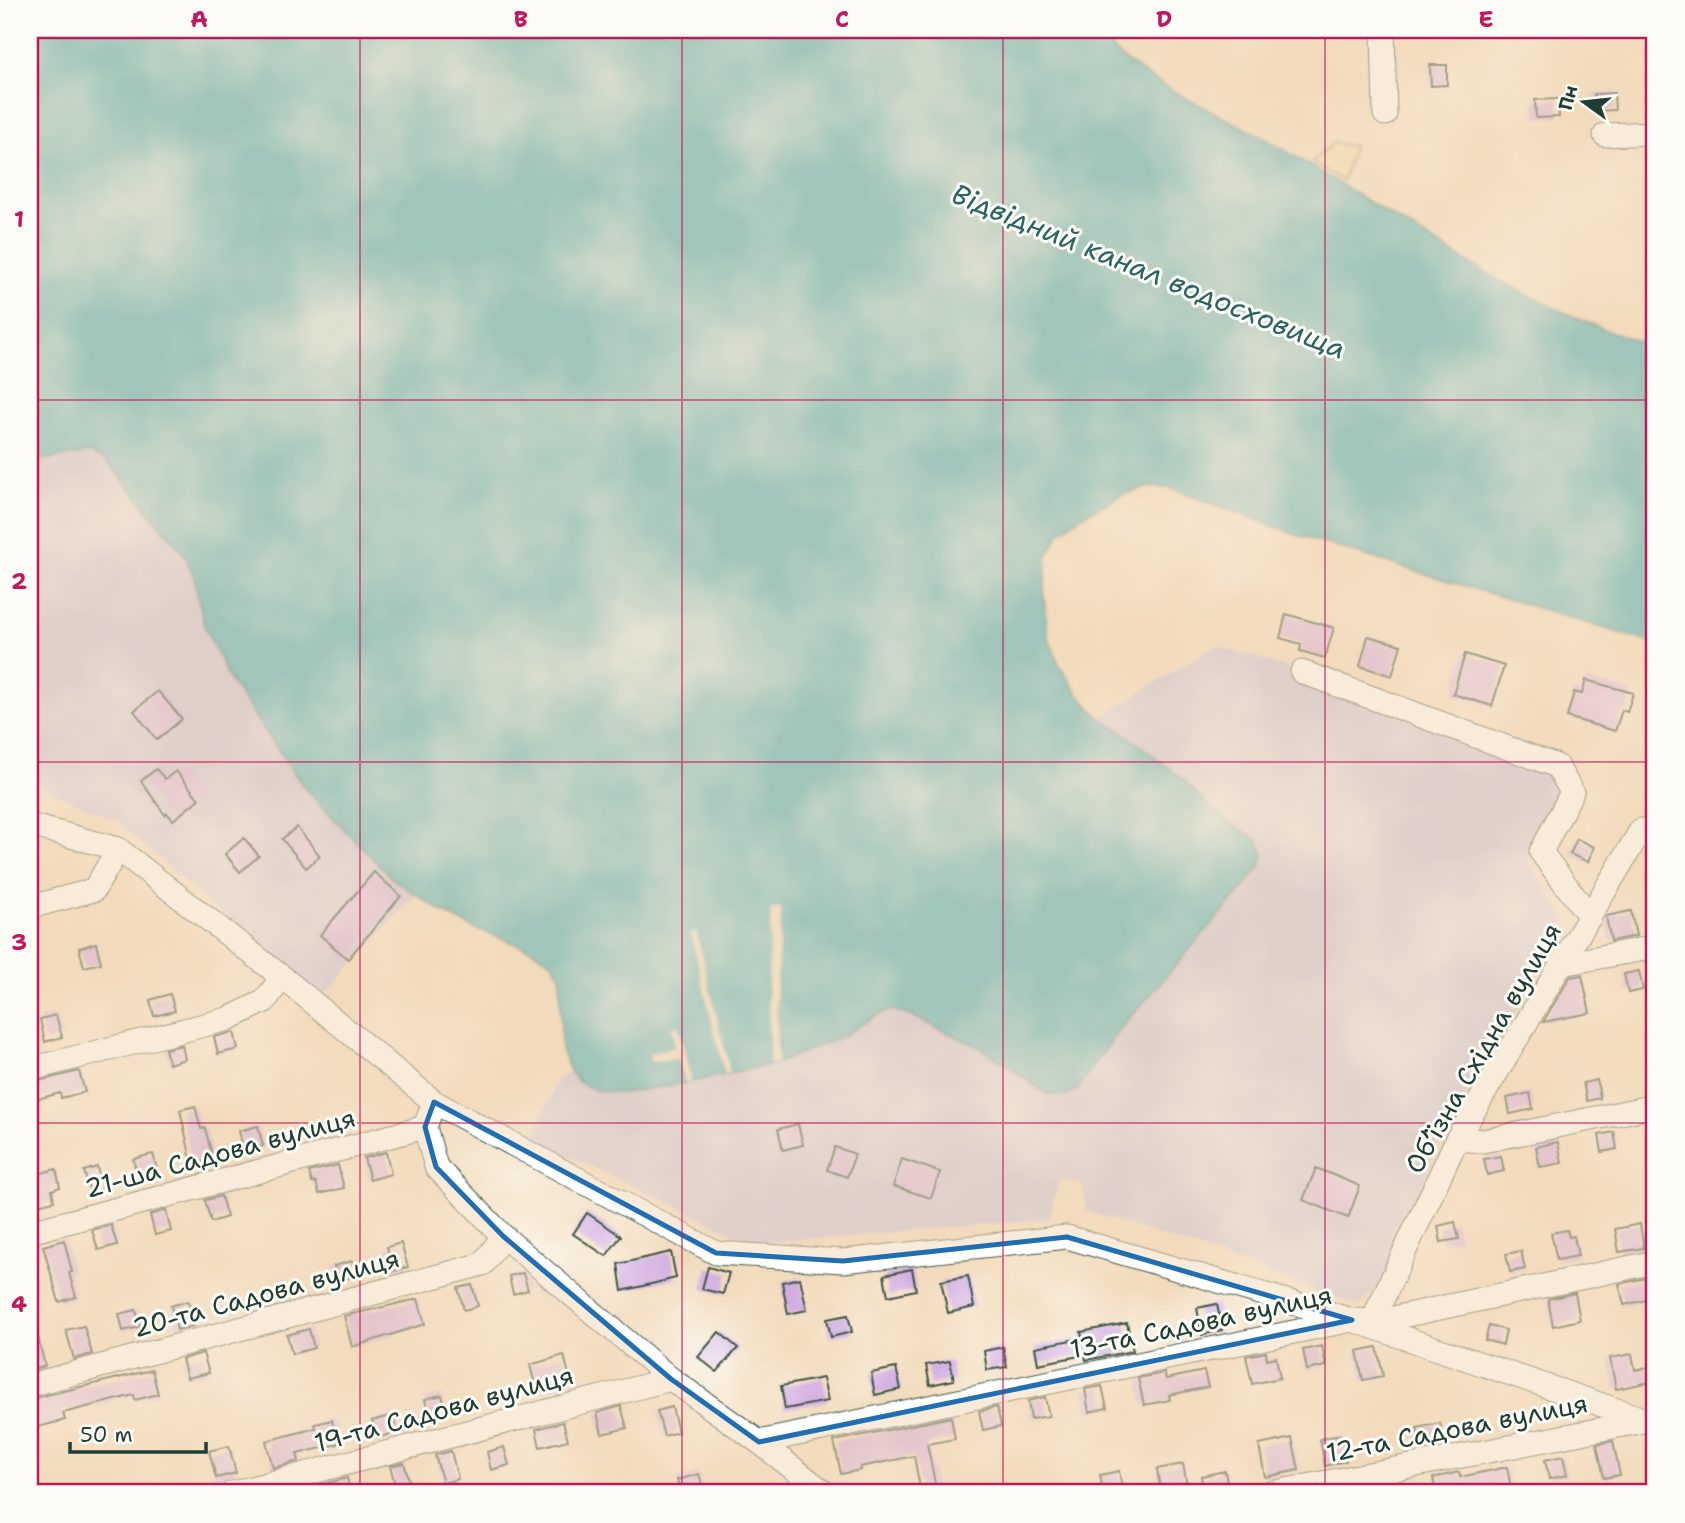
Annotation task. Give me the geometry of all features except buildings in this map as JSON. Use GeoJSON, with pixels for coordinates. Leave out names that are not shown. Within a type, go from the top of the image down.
{"type":"FeatureCollection","features":[{"type":"Feature","properties":{"kind":"street"},"geometry":{"type":"LineString","coordinates":[[1383,30],[1385,114]]}},
{"type":"Feature","properties":{"kind":"street"},"geometry":{"type":"LineString","coordinates":[[1605,135],[1655,133]]}},
{"type":"Feature","properties":{"kind":"street","name":"Обʼїзна Східна вулиця"},"geometry":{"type":"LineString","coordinates":[[1302,672],[1557,766],[1572,792],[1541,852],[1590,917]]}},
{"type":"Feature","properties":{"kind":"street"},"geometry":{"type":"LineString","coordinates":[[30,825],[118,849],[282,977],[434,1102],[716,1253],[843,1261],[1067,1237],[1352,1320],[1653,1421]]}},
{"type":"Feature","properties":{"kind":"street","name":"Обʼїзна Східна вулиця"},"geometry":{"type":"LineString","coordinates":[[1379,1321],[1377,1311],[1458,1139],[1642,830]]}},
{"type":"Feature","properties":{"kind":"street"},"geometry":{"type":"LineString","coordinates":[[30,907],[94,890],[118,849]]}},
{"type":"Feature","properties":{"kind":"street"},"geometry":{"type":"LineString","coordinates":[[1562,964],[1655,947]]}},
{"type":"Feature","properties":{"kind":"street"},"geometry":{"type":"LineString","coordinates":[[30,1069],[228,1019],[265,1001],[282,977]]}},
{"type":"Feature","properties":{"kind":"street"},"geometry":{"type":"LineString","coordinates":[[434,1102],[425,1127],[436,1167],[503,1236],[671,1380],[825,1493]]}},
{"type":"Feature","properties":{"kind":"street"},"geometry":{"type":"LineString","coordinates":[[1458,1139],[1483,1141],[1655,1106]]}},
{"type":"Feature","properties":{"kind":"street","name":"21-ша Садова вулиця"},"geometry":{"type":"LineString","coordinates":[[30,1232],[425,1127]]}},
{"type":"Feature","properties":{"kind":"street","name":"20-та Садова вулиця"},"geometry":{"type":"LineString","coordinates":[[30,1385],[483,1264],[503,1236]]}},
{"type":"Feature","properties":{"kind":"street","name":"13-та Садова вулиця"},"geometry":{"type":"LineString","coordinates":[[759,1442],[1352,1320],[1379,1321],[1655,1262]]}},
{"type":"Feature","properties":{"kind":"street","name":"19-та Садова вулиця"},"geometry":{"type":"LineString","coordinates":[[232,1493],[671,1380]]}},
{"type":"Feature","properties":{"kind":"street","name":"12-та Садова вулиця"},"geometry":{"type":"LineString","coordinates":[[1270,1493],[1653,1421]]}},
{"type":"Feature","properties":{"kind":"highlighted area"},"geometry":{"type":"Polygon","coordinates":[[[434,1102],[716,1253],[843,1261],[1067,1237],[1352,1320],[759,1442],[671,1379],[503,1236],[436,1167],[425,1127],[434,1102]]]}},
{"type":"Feature","properties":{"kind":"shaded area"},"geometry":{"type":"Polygon","coordinates":[[[90,453],[105,460],[116,471],[185,555],[230,681],[307,791],[393,879],[417,894],[322,998],[255,945],[116,820],[30,782],[30,461],[90,453]]]}},
{"type":"Feature","properties":{"kind":"shaded area"},"geometry":{"type":"Polygon","coordinates":[[[1215,645],[1571,758],[1528,862],[1568,921],[1435,1151],[1390,1274],[1360,1306],[1087,1211],[1082,1185],[1059,1179],[1049,1219],[755,1243],[533,1139],[557,1079],[570,1071],[579,1082],[598,1091],[622,1093],[686,1083],[777,1063],[841,1037],[879,1014],[892,1010],[912,1016],[987,1051],[1047,1094],[1119,1030],[1260,867],[1264,856],[1258,841],[1206,804],[1180,777],[1127,735],[1100,718],[1215,645]]]}},
{"type":"Feature","properties":{"kind":"sand"},"geometry":{"type":"Polygon","coordinates":[[[1333,143],[1353,146],[1343,181],[1312,162],[1333,143]]]}},
{"type":"Feature","properties":{"kind":"water","name":"Відвідний канал водосховища"},"geometry":{"type":"Polygon","coordinates":[[[30,30],[1094,30],[1120,56],[1157,82],[1281,148],[1508,285],[1604,329],[1655,346],[1655,644],[1297,535],[1170,488],[1148,487],[1121,495],[1078,518],[1059,534],[1047,557],[1044,595],[1048,636],[1060,666],[1078,694],[1100,718],[1127,735],[1180,777],[1206,804],[1258,841],[1264,855],[1260,867],[1241,891],[1119,1030],[1077,1089],[1067,1096],[1047,1094],[987,1051],[912,1016],[892,1010],[879,1014],[841,1037],[777,1063],[686,1083],[622,1093],[598,1091],[579,1082],[570,1071],[561,1049],[560,975],[552,962],[532,950],[471,927],[439,910],[393,879],[307,791],[230,681],[204,625],[194,577],[185,555],[116,471],[105,460],[90,453],[30,461],[30,30]]]}},
{"type":"Feature","properties":{"kind":"pier"},"geometry":{"type":"Polygon","coordinates":[[[771,909],[781,909],[776,986],[777,1063],[770,1064],[768,991],[771,909]]]}},
{"type":"Feature","properties":{"kind":"pier"},"geometry":{"type":"Polygon","coordinates":[[[696,932],[730,1073],[725,1074],[691,934],[696,932]]]}},
{"type":"Feature","properties":{"kind":"pier"},"geometry":{"type":"Polygon","coordinates":[[[678,1025],[691,1081],[686,1083],[678,1057],[651,1062],[650,1054],[675,1047],[672,1027],[678,1025]]]}}]}
